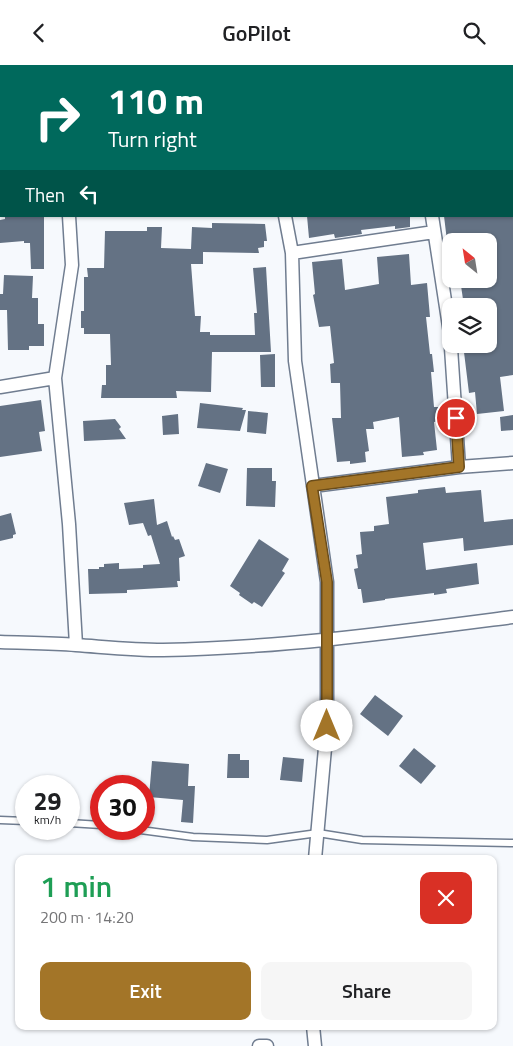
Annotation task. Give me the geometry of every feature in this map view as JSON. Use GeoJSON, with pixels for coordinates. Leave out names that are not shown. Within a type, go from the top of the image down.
{"type":"FeatureCollection","features":[{"type":"Feature","properties":{"kind":"street"},"geometry":{"type":"LineString","coordinates":[[69,217],[72,265],[55,378],[70,524],[76,645]]}},
{"type":"Feature","properties":{"kind":"street"},"geometry":{"type":"LineString","coordinates":[[285,217],[292,253],[295,361],[327,582],[327,726],[315,855]]}},
{"type":"Feature","properties":{"kind":"street"},"geometry":{"type":"LineString","coordinates":[[432,217],[450,333],[459,467]]}},
{"type":"Feature","properties":{"kind":"street"},"geometry":{"type":"LineString","coordinates":[[292,253],[434,232]]}},
{"type":"Feature","properties":{"kind":"street"},"geometry":{"type":"LineString","coordinates":[[0,387],[55,378]]}},
{"type":"Feature","properties":{"kind":"street"},"geometry":{"type":"LineString","coordinates":[[312,486],[459,467],[513,463]]}},
{"type":"Feature","properties":{"kind":"street"},"geometry":{"type":"LineString","coordinates":[[0,642],[163,650],[326,641],[513,617]]}},
{"type":"Feature","properties":{"kind":"street"},"geometry":{"type":"LineString","coordinates":[[313,1030],[315,1046]]}},
{"type":"Feature","properties":{"kind":"street"},"geometry":{"type":"LineString","coordinates":[[259,1046],[267,1046]]}},
{"type":"Feature","properties":{"kind":"lane"},"geometry":{"type":"LineString","coordinates":[[0,820],[15,821]]}},
{"type":"Feature","properties":{"kind":"lane"},"geometry":{"type":"LineString","coordinates":[[155,832],[193,837],[267,840],[318,833],[362,840],[513,843]]}},
{"type":"Feature","properties":{"kind":"building"},"geometry":{"type":"Polygon","coordinates":[[[5,217],[44,217],[44,269],[31,269],[30,243],[24,243],[24,241],[0,243],[0,220],[5,219],[5,217]]]}},
{"type":"Feature","properties":{"kind":"building"},"geometry":{"type":"Polygon","coordinates":[[[307,217],[410,217],[410,227],[395,229],[395,226],[361,230],[362,234],[335,238],[334,234],[309,238],[307,217]]]}},
{"type":"Feature","properties":{"kind":"building"},"geometry":{"type":"Polygon","coordinates":[[[444,217],[513,217],[513,375],[500,377],[504,411],[477,414],[475,392],[469,393],[464,353],[497,353],[497,298],[463,298],[461,288],[498,287],[498,233],[446,233],[444,217]]]}},
{"type":"Feature","properties":{"kind":"building"},"geometry":{"type":"Polygon","coordinates":[[[212,223],[265,224],[267,241],[264,241],[264,247],[258,248],[259,253],[203,252],[203,264],[191,264],[195,316],[201,316],[200,332],[210,332],[210,335],[255,335],[254,313],[257,313],[253,268],[266,267],[271,352],[212,352],[211,392],[176,391],[177,398],[101,398],[102,385],[106,385],[106,365],[111,365],[110,334],[84,334],[84,328],[81,328],[81,311],[84,311],[84,277],[88,277],[87,268],[104,268],[105,231],[147,231],[147,227],[162,227],[161,248],[191,249],[192,227],[212,228],[212,223]]]}},
{"type":"Feature","properties":{"kind":"building"},"geometry":{"type":"Polygon","coordinates":[[[409,254],[411,285],[427,283],[430,317],[426,317],[434,372],[431,372],[434,407],[439,407],[440,421],[434,422],[437,450],[423,452],[424,455],[402,457],[399,417],[373,422],[374,429],[366,429],[369,451],[365,452],[366,462],[350,464],[350,461],[337,462],[332,418],[341,418],[340,383],[331,383],[330,364],[334,363],[330,326],[319,327],[313,295],[315,294],[312,262],[342,259],[345,290],[379,284],[377,257],[409,254]]]}},
{"type":"Feature","properties":{"kind":"building"},"geometry":{"type":"Polygon","coordinates":[[[4,275],[33,276],[32,298],[38,298],[38,324],[44,324],[44,346],[29,346],[29,350],[8,350],[7,310],[0,310],[0,294],[3,294],[4,275]]]}},
{"type":"Feature","properties":{"kind":"building"},"geometry":{"type":"Polygon","coordinates":[[[275,354],[275,387],[261,387],[260,355],[275,354]]]}},
{"type":"Feature","properties":{"kind":"building"},"geometry":{"type":"Polygon","coordinates":[[[41,400],[45,431],[39,432],[42,451],[0,457],[0,406],[41,400]]]}},
{"type":"Feature","properties":{"kind":"building"},"geometry":{"type":"Polygon","coordinates":[[[200,403],[243,408],[242,410],[246,410],[240,431],[197,428],[200,403]]]}},
{"type":"Feature","properties":{"kind":"building"},"geometry":{"type":"Polygon","coordinates":[[[248,411],[268,413],[266,434],[247,432],[248,411]]]}},
{"type":"Feature","properties":{"kind":"building"},"geometry":{"type":"Polygon","coordinates":[[[178,414],[179,434],[163,435],[162,416],[178,414]]]}},
{"type":"Feature","properties":{"kind":"building"},"geometry":{"type":"Polygon","coordinates":[[[513,415],[513,430],[501,431],[500,417],[513,415]]]}},
{"type":"Feature","properties":{"kind":"building"},"geometry":{"type":"Polygon","coordinates":[[[115,419],[126,439],[84,441],[83,421],[115,419]]]}},
{"type":"Feature","properties":{"kind":"building"},"geometry":{"type":"Polygon","coordinates":[[[206,463],[228,469],[220,493],[198,486],[206,463]]]}},
{"type":"Feature","properties":{"kind":"building"},"geometry":{"type":"Polygon","coordinates":[[[247,468],[272,468],[272,481],[276,481],[275,507],[246,506],[247,468]]]}},
{"type":"Feature","properties":{"kind":"building"},"geometry":{"type":"Polygon","coordinates":[[[445,487],[446,493],[481,490],[484,522],[513,519],[513,545],[464,551],[463,538],[423,543],[426,570],[477,563],[479,584],[446,589],[447,593],[434,595],[434,593],[363,603],[361,589],[358,589],[354,569],[358,568],[356,555],[362,554],[360,532],[374,531],[374,526],[389,524],[386,497],[418,493],[418,490],[445,487]]]}},
{"type":"Feature","properties":{"kind":"building"},"geometry":{"type":"Polygon","coordinates":[[[154,499],[157,525],[167,521],[172,537],[175,540],[179,539],[185,556],[179,558],[180,581],[177,581],[178,587],[127,590],[127,593],[89,594],[88,569],[99,569],[99,567],[104,567],[104,564],[119,563],[119,569],[143,568],[143,565],[160,564],[151,535],[148,536],[143,523],[129,525],[124,503],[154,499]]]}},
{"type":"Feature","properties":{"kind":"building"},"geometry":{"type":"Polygon","coordinates":[[[11,513],[16,534],[13,535],[13,538],[0,541],[0,516],[11,513]]]}},
{"type":"Feature","properties":{"kind":"building"},"geometry":{"type":"Polygon","coordinates":[[[259,539],[289,559],[282,571],[285,573],[262,607],[254,602],[252,604],[230,586],[259,539]]]}},
{"type":"Feature","properties":{"kind":"building"},"geometry":{"type":"Polygon","coordinates":[[[375,695],[403,716],[388,736],[360,714],[375,695]]]}},
{"type":"Feature","properties":{"kind":"building"},"geometry":{"type":"Polygon","coordinates":[[[414,748],[436,766],[421,784],[399,766],[414,748]]]}},
{"type":"Feature","properties":{"kind":"building"},"geometry":{"type":"Polygon","coordinates":[[[228,754],[240,754],[240,760],[249,760],[249,778],[227,778],[228,754]]]}},
{"type":"Feature","properties":{"kind":"building"},"geometry":{"type":"Polygon","coordinates":[[[283,757],[304,759],[302,782],[280,780],[283,757]]]}},
{"type":"Feature","properties":{"kind":"building"},"geometry":{"type":"Polygon","coordinates":[[[152,761],[189,764],[188,786],[195,786],[193,823],[181,822],[183,800],[155,798],[155,775],[151,775],[152,761]]]}},
{"type":"Feature","properties":{"kind":"route"},"geometry":{"type":"LineString","coordinates":[[327,726],[327,582],[312,486],[459,467],[456,418]]}}]}
